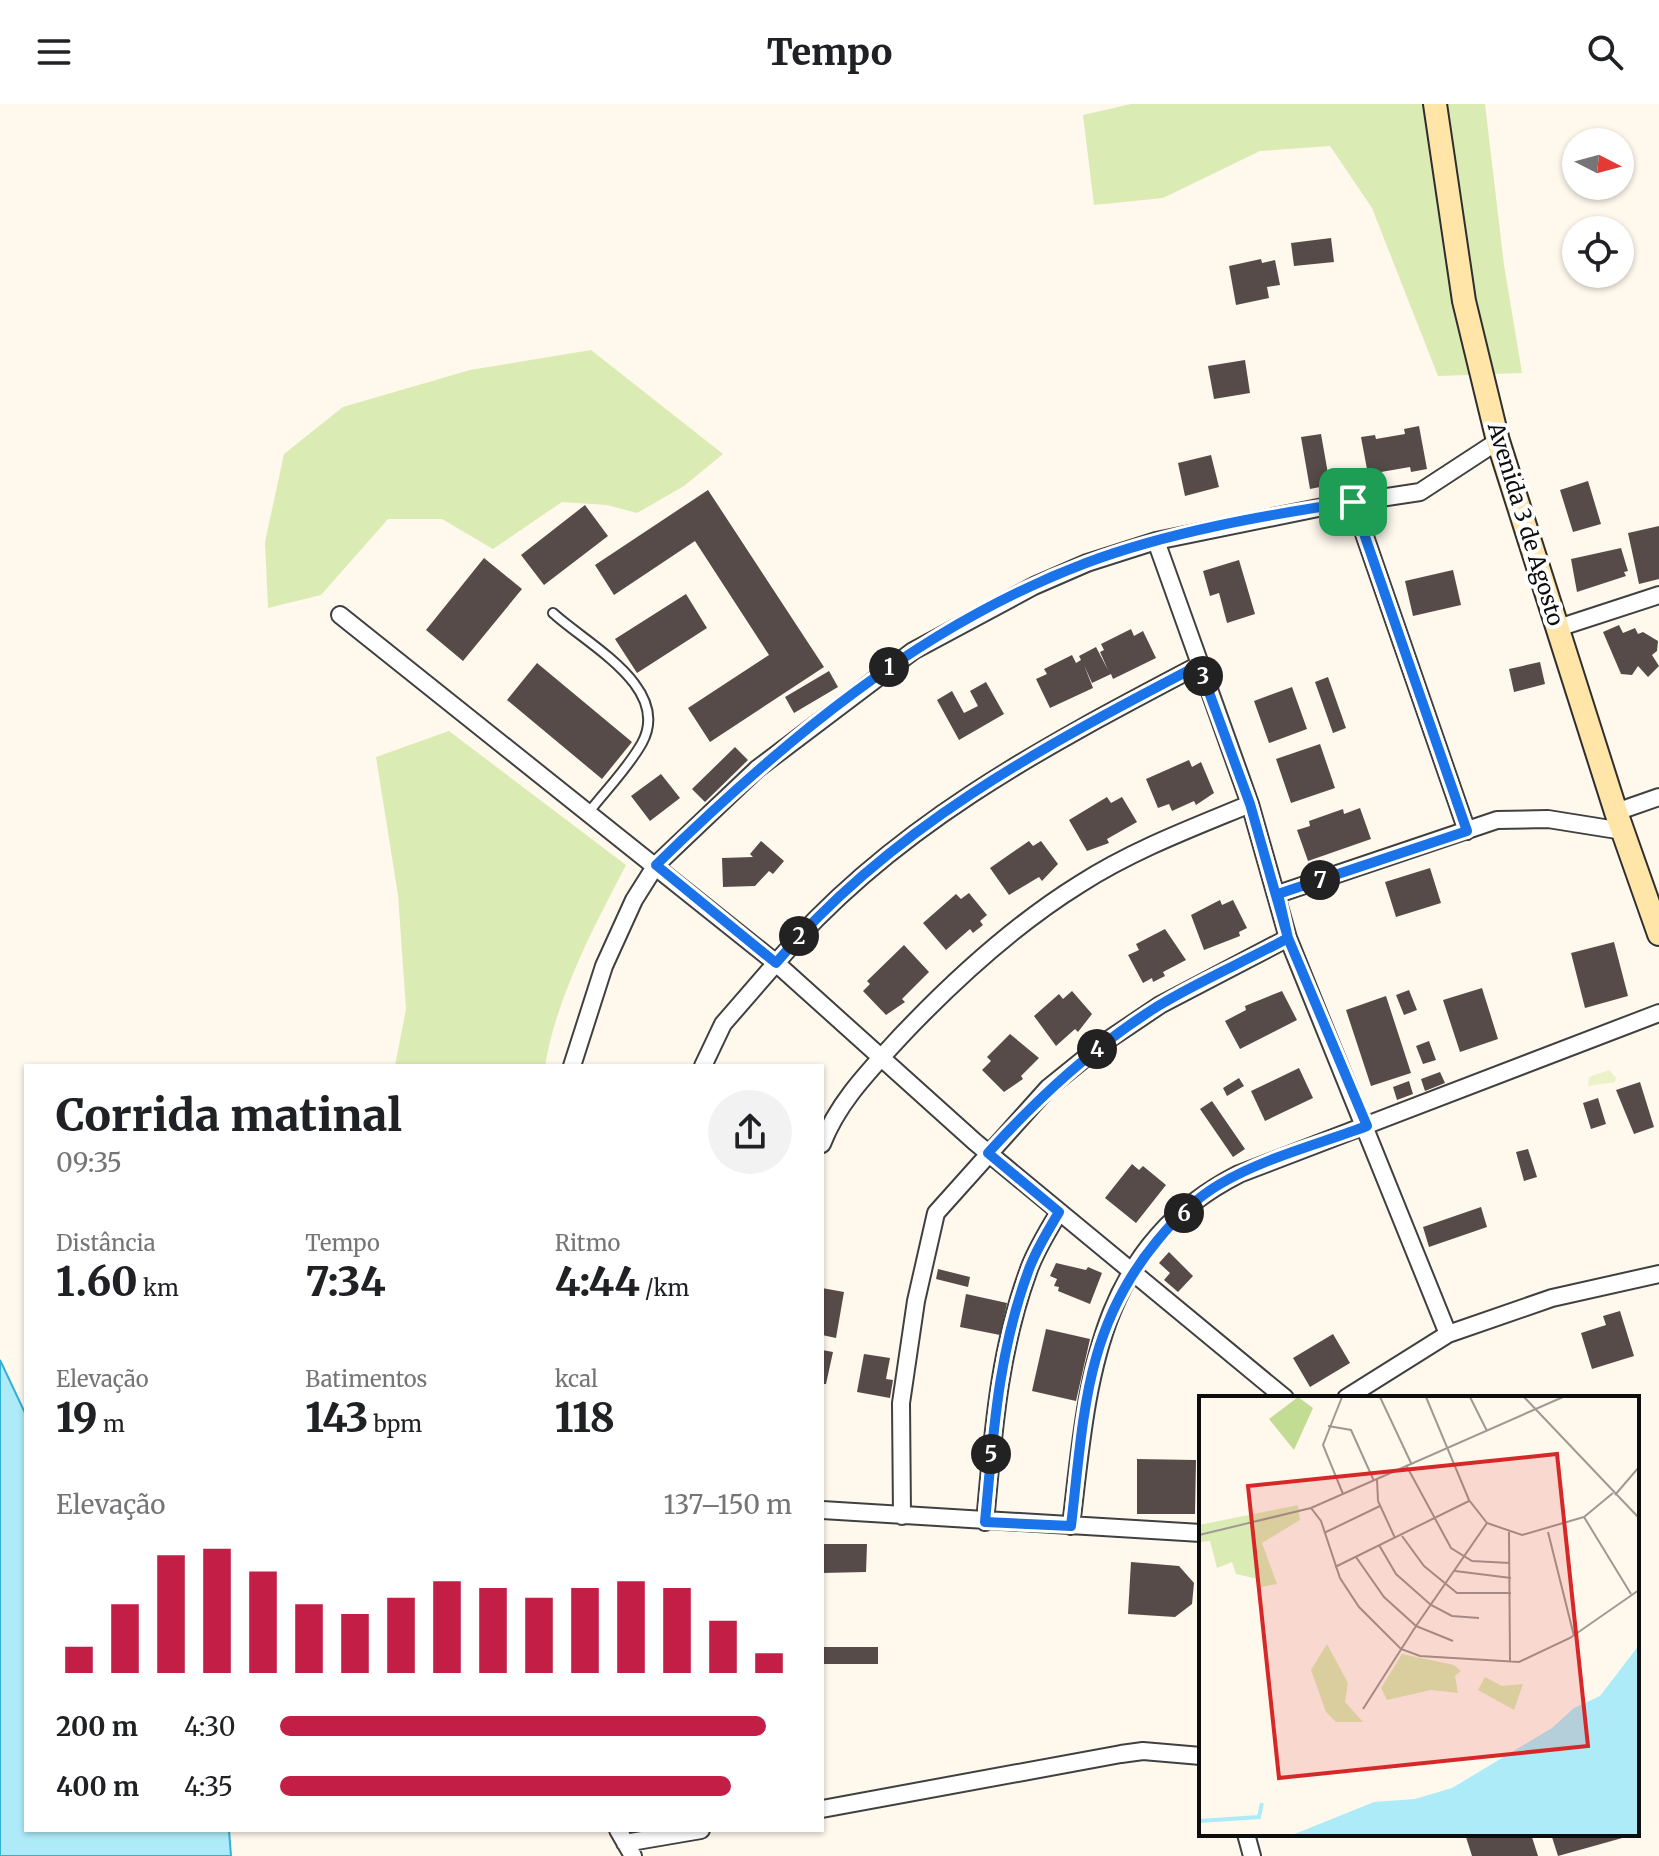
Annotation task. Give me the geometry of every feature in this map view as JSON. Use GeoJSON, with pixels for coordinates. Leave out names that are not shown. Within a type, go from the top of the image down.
{"type":"FeatureCollection","features":[{"type":"Feature","properties":{"kind":"street","name":"Avenida 3 de Agosto"},"geometry":{"type":"LineString","coordinates":[[1435,104],[1464,301],[1498,441],[1619,822],[1659,934]]}},
{"type":"Feature","properties":{"kind":"street"},"geometry":{"type":"LineString","coordinates":[[573,1064],[604,966],[634,900],[656,865],[757,769],[913,651],[1034,586],[1087,563],[1156,541],[1420,492],[1498,441]]}},
{"type":"Feature","properties":{"kind":"street"},"geometry":{"type":"LineString","coordinates":[[1353,502],[1467,831]]}},
{"type":"Feature","properties":{"kind":"street"},"geometry":{"type":"LineString","coordinates":[[1156,541],[1250,804],[1288,938],[1367,1126],[1399,1218],[1448,1334]]}},
{"type":"Feature","properties":{"kind":"street"},"geometry":{"type":"LineString","coordinates":[[1558,628],[1659,595]]}},
{"type":"Feature","properties":{"kind":"street"},"geometry":{"type":"LineString","coordinates":[[340,615],[776,963],[988,1153],[1283,1396]]}},
{"type":"Feature","properties":{"kind":"street"},"geometry":{"type":"LineString","coordinates":[[704,1064],[723,1024],[776,963],[862,875],[958,800],[1027,756],[1199,665]]}},
{"type":"Feature","properties":{"kind":"street"},"geometry":{"type":"LineString","coordinates":[[1278,894],[1497,820],[1619,822],[1659,797]]}},
{"type":"Feature","properties":{"kind":"street"},"geometry":{"type":"LineString","coordinates":[[824,1140],[851,1092],[882,1056],[938,997],[1006,938],[1079,884],[1159,842],[1250,804]]}},
{"type":"Feature","properties":{"kind":"street"},"geometry":{"type":"LineString","coordinates":[[902,1516],[901,1403],[932,1227],[944,1200],[1048,1088],[1105,1042],[1160,1005],[1288,938]]}},
{"type":"Feature","properties":{"kind":"street"},"geometry":{"type":"LineString","coordinates":[[1071,1526],[1094,1358],[1107,1318],[1131,1272],[1166,1230],[1218,1185],[1659,1013]]}},
{"type":"Feature","properties":{"kind":"street"},"geometry":{"type":"LineString","coordinates":[[985,1522],[998,1384],[1010,1325],[1029,1269],[1059,1212]]}},
{"type":"Feature","properties":{"kind":"street"},"geometry":{"type":"LineString","coordinates":[[1349,1396],[1448,1334],[1552,1298],[1659,1274]]}},
{"type":"Feature","properties":{"kind":"street"},"geometry":{"type":"LineString","coordinates":[[824,1510],[1199,1533]]}},
{"type":"Feature","properties":{"kind":"street"},"geometry":{"type":"LineString","coordinates":[[824,1809],[1121,1754],[1143,1751],[1199,1756]]}},
{"type":"Feature","properties":{"kind":"street"},"geometry":{"type":"LineString","coordinates":[[625,1843],[689,1832]]}},
{"type":"Feature","properties":{"kind":"street"},"geometry":{"type":"LineString","coordinates":[[1247,1836],[1252,1856]]}},
{"type":"Feature","properties":{"kind":"lane"},"geometry":{"type":"LineString","coordinates":[[553,613],[628,674],[647,700],[649,719],[643,742],[589,812]]}},
{"type":"Feature","properties":{"kind":"green space"},"geometry":{"type":"Polygon","coordinates":[[[1131,104],[1485,104],[1504,265],[1522,373],[1438,376],[1372,208],[1330,146],[1260,151],[1163,198],[1094,205],[1083,115],[1131,104]]]}},
{"type":"Feature","properties":{"kind":"green space"},"geometry":{"type":"Polygon","coordinates":[[[591,350],[723,454],[684,486],[637,513],[607,505],[562,502],[493,549],[442,519],[388,519],[321,595],[268,608],[265,542],[284,454],[343,407],[470,370],[591,350]]]}},
{"type":"Feature","properties":{"kind":"green space"},"geometry":{"type":"Polygon","coordinates":[[[449,731],[626,865],[567,988],[545,1064],[395,1064],[406,1009],[398,895],[376,757],[449,731]]]}},
{"type":"Feature","properties":{"kind":"green space"},"geometry":{"type":"Polygon","coordinates":[[[1609,1070],[1616,1078],[1615,1082],[1588,1086],[1589,1077],[1609,1070]]]}},
{"type":"Feature","properties":{"kind":"water"},"geometry":{"type":"Polygon","coordinates":[[[0,1360],[24,1411],[24,1832],[229,1832],[231,1856],[0,1856],[0,1360]]]}},
{"type":"Feature","properties":{"kind":"building"},"geometry":{"type":"Polygon","coordinates":[[[1331,238],[1334,262],[1294,266],[1291,243],[1331,238]]]}},
{"type":"Feature","properties":{"kind":"building"},"geometry":{"type":"Polygon","coordinates":[[[1261,259],[1262,263],[1275,260],[1280,285],[1267,287],[1269,298],[1236,305],[1229,266],[1261,259]]]}},
{"type":"Feature","properties":{"kind":"building"},"geometry":{"type":"Polygon","coordinates":[[[1245,360],[1250,393],[1214,399],[1208,366],[1245,360]]]}},
{"type":"Feature","properties":{"kind":"building"},"geometry":{"type":"Polygon","coordinates":[[[1419,426],[1427,469],[1411,472],[1410,467],[1381,472],[1382,477],[1369,480],[1361,437],[1375,435],[1376,439],[1405,434],[1404,429],[1419,426]]]}},
{"type":"Feature","properties":{"kind":"building"},"geometry":{"type":"Polygon","coordinates":[[[1321,434],[1330,485],[1310,489],[1301,437],[1321,434]]]}},
{"type":"Feature","properties":{"kind":"building"},"geometry":{"type":"Polygon","coordinates":[[[1211,455],[1219,487],[1185,496],[1178,463],[1211,455]]]}},
{"type":"Feature","properties":{"kind":"building"},"geometry":{"type":"Polygon","coordinates":[[[1588,481],[1601,524],[1573,532],[1560,490],[1588,481]]]}},
{"type":"Feature","properties":{"kind":"building"},"geometry":{"type":"Polygon","coordinates":[[[708,490],[824,667],[710,742],[688,708],[769,655],[695,541],[614,595],[595,565],[708,490]]]}},
{"type":"Feature","properties":{"kind":"building"},"geometry":{"type":"Polygon","coordinates":[[[585,505],[608,536],[544,585],[521,555],[585,505]]]}},
{"type":"Feature","properties":{"kind":"building"},"geometry":{"type":"Polygon","coordinates":[[[1659,526],[1659,579],[1639,584],[1628,533],[1659,526]]]}},
{"type":"Feature","properties":{"kind":"building"},"geometry":{"type":"Polygon","coordinates":[[[1621,548],[1628,571],[1624,572],[1626,576],[1577,592],[1571,559],[1621,548]]]}},
{"type":"Feature","properties":{"kind":"building"},"geometry":{"type":"Polygon","coordinates":[[[484,558],[522,589],[463,661],[426,630],[484,558]]]}},
{"type":"Feature","properties":{"kind":"building"},"geometry":{"type":"Polygon","coordinates":[[[1239,560],[1255,614],[1227,623],[1219,593],[1210,596],[1203,571],[1239,560]]]}},
{"type":"Feature","properties":{"kind":"building"},"geometry":{"type":"Polygon","coordinates":[[[1453,570],[1461,605],[1413,616],[1405,581],[1453,570]]]}},
{"type":"Feature","properties":{"kind":"building"},"geometry":{"type":"Polygon","coordinates":[[[686,594],[707,628],[637,673],[615,639],[686,594]]]}},
{"type":"Feature","properties":{"kind":"building"},"geometry":{"type":"Polygon","coordinates":[[[1619,625],[1623,633],[1635,628],[1638,634],[1643,632],[1658,641],[1657,651],[1652,655],[1659,666],[1648,677],[1638,666],[1632,675],[1621,674],[1603,632],[1619,625]]]}},
{"type":"Feature","properties":{"kind":"building"},"geometry":{"type":"Polygon","coordinates":[[[1131,629],[1134,636],[1143,631],[1156,658],[1113,679],[1111,674],[1092,683],[1084,665],[1093,688],[1050,708],[1036,679],[1047,674],[1044,669],[1072,655],[1076,663],[1081,660],[1079,656],[1096,647],[1108,670],[1100,652],[1104,650],[1101,644],[1131,629]]]}},
{"type":"Feature","properties":{"kind":"building"},"geometry":{"type":"Polygon","coordinates":[[[1540,662],[1545,684],[1514,692],[1509,669],[1540,662]]]}},
{"type":"Feature","properties":{"kind":"building"},"geometry":{"type":"Polygon","coordinates":[[[537,663],[632,742],[602,779],[507,700],[537,663]]]}},
{"type":"Feature","properties":{"kind":"building"},"geometry":{"type":"Polygon","coordinates":[[[829,671],[838,687],[794,713],[785,697],[829,671]]]}},
{"type":"Feature","properties":{"kind":"building"},"geometry":{"type":"Polygon","coordinates":[[[1328,677],[1346,728],[1333,733],[1315,682],[1328,677]]]}},
{"type":"Feature","properties":{"kind":"building"},"geometry":{"type":"Polygon","coordinates":[[[986,682],[1004,714],[959,740],[937,700],[952,691],[964,713],[978,706],[970,691],[986,682]]]}},
{"type":"Feature","properties":{"kind":"building"},"geometry":{"type":"Polygon","coordinates":[[[1292,687],[1307,729],[1269,743],[1254,701],[1292,687]]]}},
{"type":"Feature","properties":{"kind":"building"},"geometry":{"type":"Polygon","coordinates":[[[1320,744],[1335,788],[1291,803],[1276,759],[1320,744]]]}},
{"type":"Feature","properties":{"kind":"building"},"geometry":{"type":"Polygon","coordinates":[[[735,747],[748,760],[705,802],[692,789],[735,747]]]}},
{"type":"Feature","properties":{"kind":"building"},"geometry":{"type":"Polygon","coordinates":[[[1189,760],[1192,767],[1201,762],[1214,793],[1196,805],[1194,801],[1172,811],[1169,804],[1158,808],[1146,779],[1189,760]]]}},
{"type":"Feature","properties":{"kind":"building"},"geometry":{"type":"Polygon","coordinates":[[[661,774],[680,798],[650,821],[631,796],[661,774]]]}},
{"type":"Feature","properties":{"kind":"building"},"geometry":{"type":"Polygon","coordinates":[[[1107,797],[1111,803],[1122,797],[1137,822],[1107,839],[1109,843],[1087,851],[1069,820],[1107,797]]]}},
{"type":"Feature","properties":{"kind":"building"},"geometry":{"type":"Polygon","coordinates":[[[1360,808],[1371,839],[1308,861],[1297,830],[1310,826],[1309,821],[1343,809],[1344,814],[1360,808]]]}},
{"type":"Feature","properties":{"kind":"building"},"geometry":{"type":"Polygon","coordinates":[[[761,841],[784,861],[773,874],[769,871],[755,886],[723,887],[722,858],[753,857],[750,854],[761,841]]]}},
{"type":"Feature","properties":{"kind":"building"},"geometry":{"type":"Polygon","coordinates":[[[1029,841],[1033,846],[1041,841],[1058,864],[1042,881],[1039,877],[1009,895],[990,868],[1029,841]]]}},
{"type":"Feature","properties":{"kind":"building"},"geometry":{"type":"Polygon","coordinates":[[[1430,868],[1441,903],[1396,917],[1385,882],[1430,868]]]}},
{"type":"Feature","properties":{"kind":"building"},"geometry":{"type":"Polygon","coordinates":[[[969,893],[987,915],[980,921],[983,925],[973,933],[970,929],[946,950],[923,923],[956,894],[961,899],[969,893]]]}},
{"type":"Feature","properties":{"kind":"building"},"geometry":{"type":"Polygon","coordinates":[[[1220,900],[1222,905],[1233,900],[1247,928],[1239,932],[1240,936],[1204,950],[1191,915],[1220,900]]]}},
{"type":"Feature","properties":{"kind":"building"},"geometry":{"type":"Polygon","coordinates":[[[1165,929],[1186,960],[1163,972],[1165,976],[1143,983],[1128,955],[1139,950],[1136,944],[1165,929]]]}},
{"type":"Feature","properties":{"kind":"building"},"geometry":{"type":"Polygon","coordinates":[[[1614,942],[1628,996],[1585,1008],[1571,953],[1614,942]]]}},
{"type":"Feature","properties":{"kind":"building"},"geometry":{"type":"Polygon","coordinates":[[[904,945],[929,972],[902,999],[905,1002],[886,1015],[863,991],[870,984],[867,981],[904,945]]]}},
{"type":"Feature","properties":{"kind":"building"},"geometry":{"type":"Polygon","coordinates":[[[1482,988],[1498,1039],[1460,1052],[1443,1000],[1482,988]]]}},
{"type":"Feature","properties":{"kind":"building"},"geometry":{"type":"Polygon","coordinates":[[[1409,990],[1417,1010],[1404,1015],[1396,995],[1409,990]]]}},
{"type":"Feature","properties":{"kind":"building"},"geometry":{"type":"Polygon","coordinates":[[[1072,991],[1092,1014],[1078,1032],[1075,1029],[1056,1046],[1034,1016],[1059,994],[1063,999],[1072,991]]]}},
{"type":"Feature","properties":{"kind":"building"},"geometry":{"type":"Polygon","coordinates":[[[1282,991],[1297,1020],[1240,1049],[1225,1021],[1246,1010],[1245,1006],[1282,991]]]}},
{"type":"Feature","properties":{"kind":"building"},"geometry":{"type":"Polygon","coordinates":[[[1386,996],[1411,1073],[1371,1086],[1346,1010],[1386,996]]]}},
{"type":"Feature","properties":{"kind":"building"},"geometry":{"type":"Polygon","coordinates":[[[1010,1034],[1039,1058],[1021,1076],[1023,1079],[1004,1092],[982,1070],[991,1061],[987,1057],[1010,1034]]]}},
{"type":"Feature","properties":{"kind":"building"},"geometry":{"type":"Polygon","coordinates":[[[1429,1041],[1436,1060],[1423,1064],[1416,1046],[1429,1041]]]}},
{"type":"Feature","properties":{"kind":"building"},"geometry":{"type":"Polygon","coordinates":[[[1299,1068],[1313,1098],[1265,1121],[1251,1091],[1299,1068]]]}},
{"type":"Feature","properties":{"kind":"building"},"geometry":{"type":"Polygon","coordinates":[[[1440,1072],[1445,1083],[1425,1091],[1421,1079],[1440,1072]]]}},
{"type":"Feature","properties":{"kind":"building"},"geometry":{"type":"Polygon","coordinates":[[[1239,1078],[1244,1086],[1227,1096],[1223,1088],[1239,1078]]]}},
{"type":"Feature","properties":{"kind":"building"},"geometry":{"type":"Polygon","coordinates":[[[1409,1081],[1413,1094],[1397,1100],[1393,1087],[1409,1081]]]}},
{"type":"Feature","properties":{"kind":"building"},"geometry":{"type":"Polygon","coordinates":[[[1640,1082],[1654,1127],[1634,1134],[1616,1090],[1640,1082]]]}},
{"type":"Feature","properties":{"kind":"building"},"geometry":{"type":"Polygon","coordinates":[[[1598,1098],[1606,1124],[1591,1129],[1583,1103],[1598,1098]]]}},
{"type":"Feature","properties":{"kind":"building"},"geometry":{"type":"Polygon","coordinates":[[[1212,1101],[1245,1149],[1233,1157],[1200,1109],[1212,1101]]]}},
{"type":"Feature","properties":{"kind":"building"},"geometry":{"type":"Polygon","coordinates":[[[1528,1149],[1537,1177],[1524,1181],[1516,1152],[1528,1149]]]}},
{"type":"Feature","properties":{"kind":"building"},"geometry":{"type":"Polygon","coordinates":[[[1132,1164],[1139,1170],[1143,1166],[1166,1185],[1136,1223],[1105,1198],[1132,1164]]]}},
{"type":"Feature","properties":{"kind":"building"},"geometry":{"type":"Polygon","coordinates":[[[1481,1207],[1487,1227],[1429,1247],[1423,1227],[1481,1207]]]}},
{"type":"Feature","properties":{"kind":"building"},"geometry":{"type":"Polygon","coordinates":[[[1169,1252],[1193,1276],[1178,1292],[1164,1280],[1170,1273],[1159,1263],[1169,1252]]]}},
{"type":"Feature","properties":{"kind":"building"},"geometry":{"type":"Polygon","coordinates":[[[1056,1263],[1086,1270],[1088,1267],[1102,1273],[1090,1304],[1058,1291],[1059,1287],[1054,1286],[1057,1279],[1050,1276],[1056,1263]]]}},
{"type":"Feature","properties":{"kind":"building"},"geometry":{"type":"Polygon","coordinates":[[[938,1269],[970,1277],[968,1287],[936,1279],[938,1269]]]}},
{"type":"Feature","properties":{"kind":"building"},"geometry":{"type":"Polygon","coordinates":[[[824,1288],[844,1292],[836,1338],[824,1335],[824,1288]]]}},
{"type":"Feature","properties":{"kind":"building"},"geometry":{"type":"Polygon","coordinates":[[[966,1294],[1007,1303],[1000,1335],[960,1327],[966,1294]]]}},
{"type":"Feature","properties":{"kind":"building"},"geometry":{"type":"Polygon","coordinates":[[[1620,1311],[1634,1356],[1592,1369],[1581,1333],[1606,1325],[1603,1316],[1620,1311]]]}},
{"type":"Feature","properties":{"kind":"building"},"geometry":{"type":"Polygon","coordinates":[[[1046,1329],[1090,1339],[1076,1401],[1032,1391],[1046,1329]]]}},
{"type":"Feature","properties":{"kind":"building"},"geometry":{"type":"Polygon","coordinates":[[[1333,1334],[1350,1363],[1310,1387],[1293,1358],[1333,1334]]]}},
{"type":"Feature","properties":{"kind":"building"},"geometry":{"type":"Polygon","coordinates":[[[824,1350],[833,1352],[824,1384],[824,1350]]]}},
{"type":"Feature","properties":{"kind":"building"},"geometry":{"type":"Polygon","coordinates":[[[864,1354],[890,1358],[886,1379],[893,1380],[890,1398],[857,1392],[864,1354]]]}},
{"type":"Feature","properties":{"kind":"building"},"geometry":{"type":"Polygon","coordinates":[[[1137,1459],[1196,1460],[1195,1514],[1137,1514],[1137,1459]]]}},
{"type":"Feature","properties":{"kind":"building"},"geometry":{"type":"Polygon","coordinates":[[[824,1544],[867,1544],[866,1572],[824,1573],[824,1544]]]}},
{"type":"Feature","properties":{"kind":"building"},"geometry":{"type":"Polygon","coordinates":[[[1131,1562],[1179,1566],[1194,1583],[1192,1604],[1175,1617],[1128,1614],[1131,1562]]]}},
{"type":"Feature","properties":{"kind":"building"},"geometry":{"type":"Polygon","coordinates":[[[824,1647],[878,1647],[878,1664],[824,1664],[824,1647]]]}},
{"type":"Feature","properties":{"kind":"building"},"geometry":{"type":"Polygon","coordinates":[[[1466,1836],[1532,1836],[1538,1856],[1472,1856],[1466,1836]]]}},
{"type":"Feature","properties":{"kind":"building"},"geometry":{"type":"Polygon","coordinates":[[[1552,1836],[1629,1836],[1558,1856],[1552,1836]]]}},
{"type":"Feature","properties":{"kind":"route"},"geometry":{"type":"LineString","coordinates":[[1353,502],[1156,541],[1087,563],[1034,586],[913,651],[838,704],[757,769],[656,865],[776,963],[800,935],[862,875],[958,800],[1027,756],[1199,665],[1250,804],[1288,938],[1160,1005],[1105,1042],[1048,1088],[988,1153],[1059,1212],[1029,1269],[1010,1325],[998,1384],[985,1522],[1071,1526],[1094,1358],[1107,1318],[1131,1272],[1166,1230],[1218,1185],[1239,1174],[1367,1126],[1288,938],[1278,894],[1467,831],[1353,502]]}}]}
